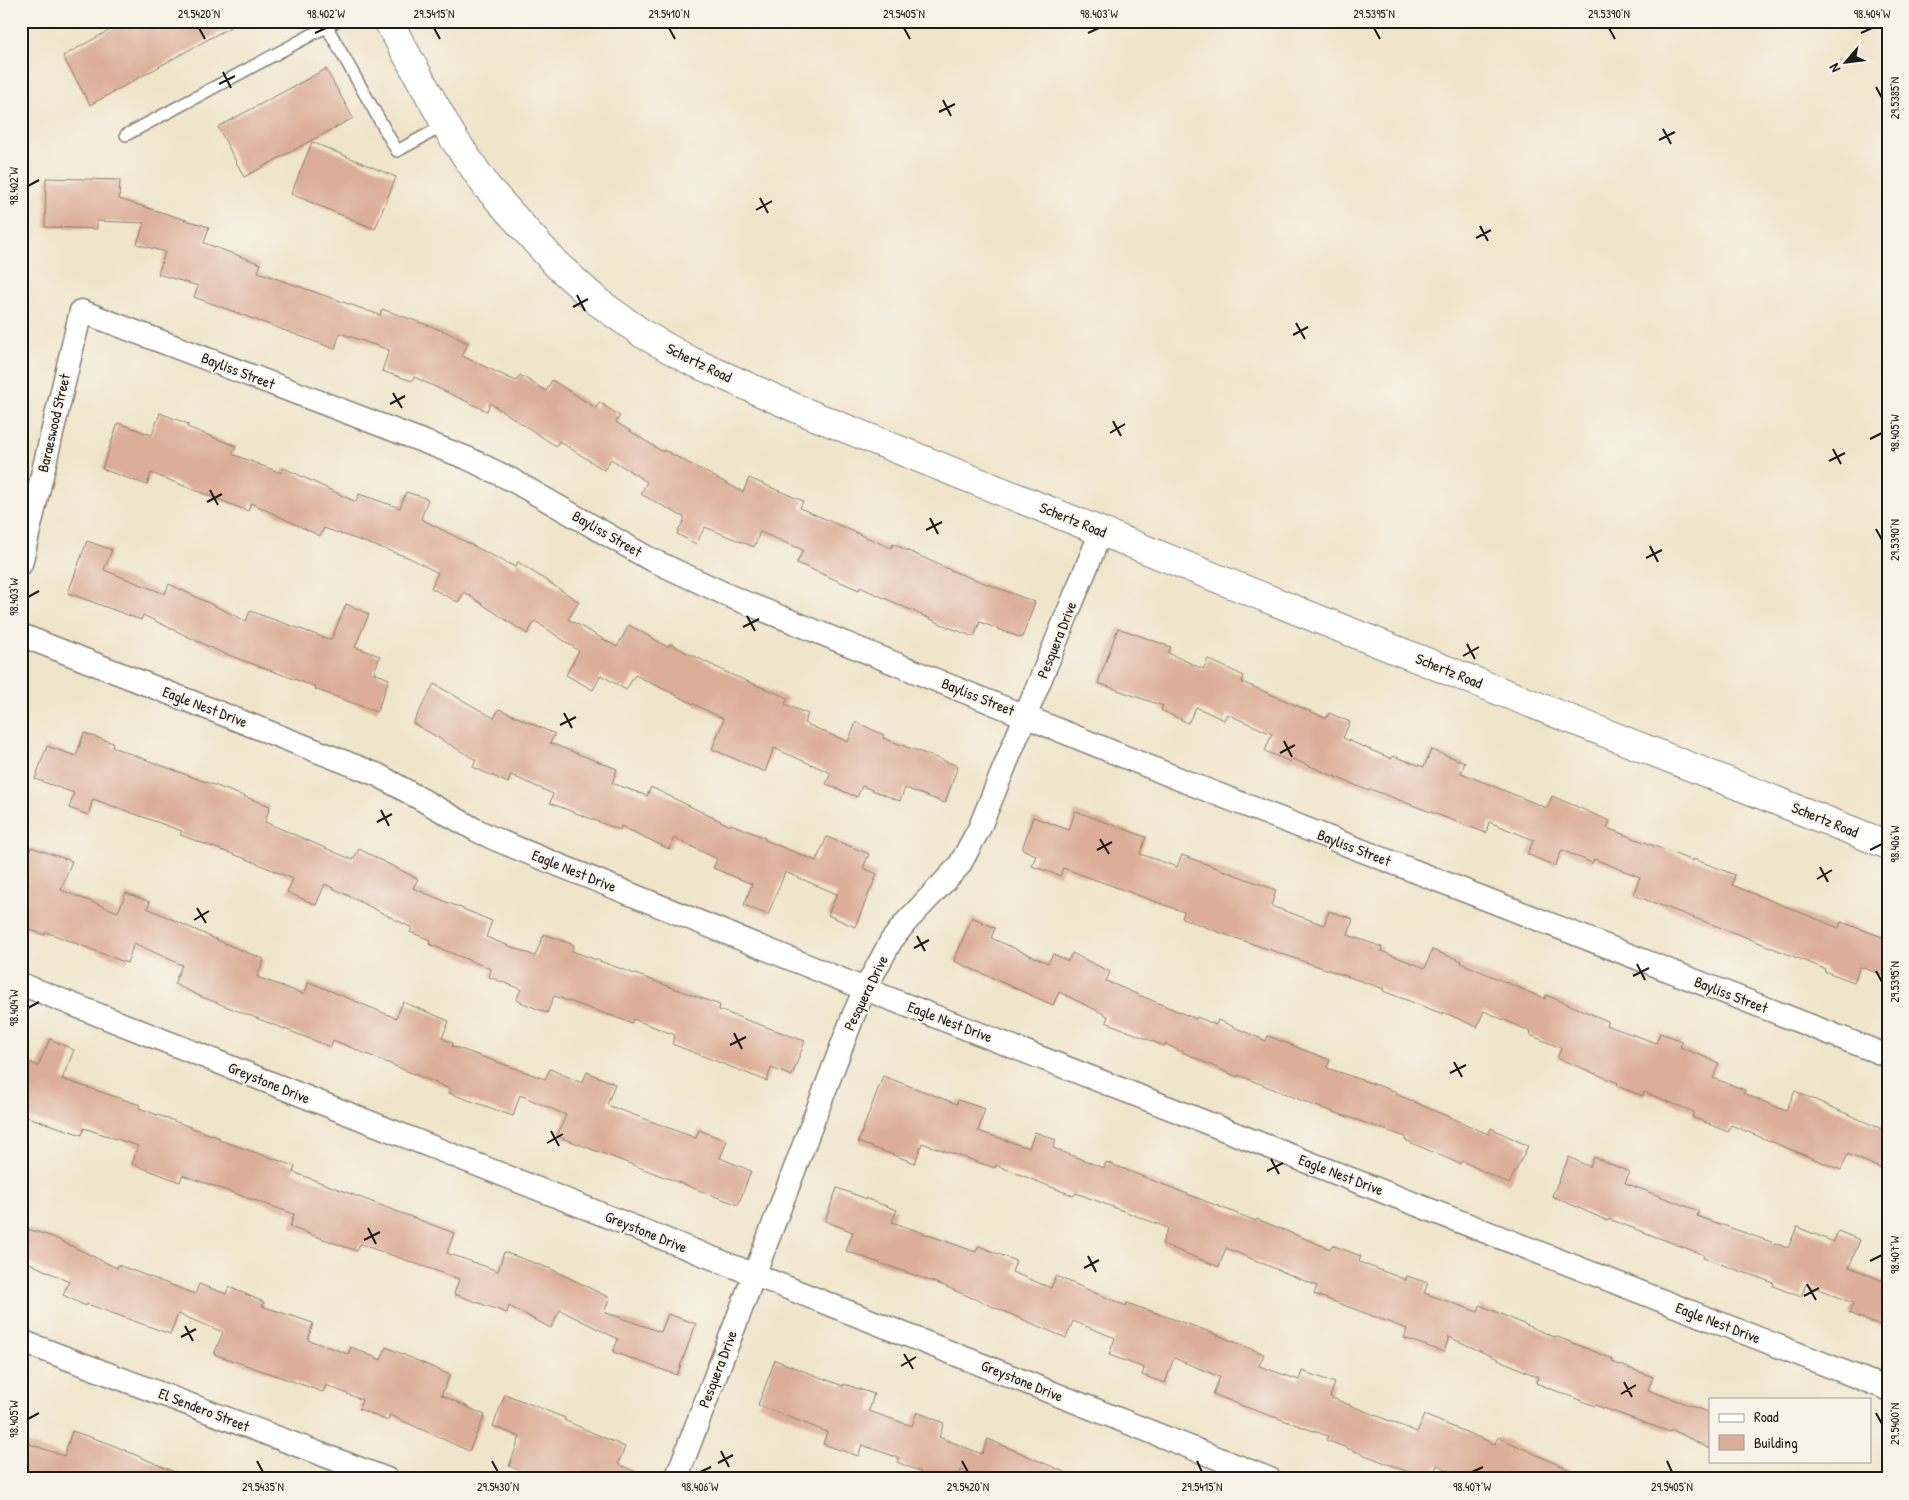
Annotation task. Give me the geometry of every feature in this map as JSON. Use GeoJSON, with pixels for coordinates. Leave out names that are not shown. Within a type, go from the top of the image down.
{"type":"FeatureCollection","features":[{"type":"Feature","properties":{"kind":"street","name":"Schertz Road"},"geometry":{"type":"LineString","coordinates":[[388,21],[445,125],[487,187],[557,266],[598,302],[643,334],[690,361],[800,410],[1101,532],[1888,845]]}},
{"type":"Feature","properties":{"kind":"street","name":"Baraeswood Street"},"geometry":{"type":"LineString","coordinates":[[21,564],[81,311]]}},
{"type":"Feature","properties":{"kind":"street","name":"Bayliss Street"},"geometry":{"type":"LineString","coordinates":[[81,311],[467,458],[512,480],[648,558],[734,598],[1198,787],[1888,1056]]}},
{"type":"Feature","properties":{"kind":"street","name":"Pesquera Drive"},"geometry":{"type":"LineString","coordinates":[[676,1479],[847,1033],[866,989],[892,942],[906,922],[959,866],[979,829],[1101,532]]}},
{"type":"Feature","properties":{"kind":"street","name":"Eagle Nest Drive"},"geometry":{"type":"LineString","coordinates":[[21,635],[378,775],[497,840],[866,989],[1888,1390]]}},
{"type":"Feature","properties":{"kind":"street","name":"Greystone Drive"},"geometry":{"type":"LineString","coordinates":[[21,984],[1270,1479]]}},
{"type":"Feature","properties":{"kind":"street","name":"El Sendero Street"},"geometry":{"type":"LineString","coordinates":[[21,1341],[387,1479]]}},
{"type":"Feature","properties":{"kind":"lane"},"geometry":{"type":"LineString","coordinates":[[126,135],[332,24],[397,150],[445,125]]}},
{"type":"Feature","properties":{"kind":"building"},"geometry":{"type":"Polygon","coordinates":[[[126,21],[241,21],[90,105],[63,56],[126,21]]]}},
{"type":"Feature","properties":{"kind":"building"},"geometry":{"type":"Polygon","coordinates":[[[326,69],[353,118],[244,177],[218,127],[326,69]]]}},
{"type":"Feature","properties":{"kind":"building"},"geometry":{"type":"Polygon","coordinates":[[[312,142],[396,177],[375,229],[291,194],[312,142]]]}},
{"type":"Feature","properties":{"kind":"building"},"geometry":{"type":"Polygon","coordinates":[[[46,178],[120,180],[119,199],[209,227],[204,243],[261,264],[258,272],[380,315],[382,309],[444,331],[468,343],[462,356],[516,381],[520,375],[546,391],[552,380],[596,408],[599,402],[620,416],[616,422],[663,452],[664,450],[743,492],[749,478],[803,501],[800,508],[891,548],[893,544],[955,572],[1035,602],[1022,638],[980,622],[974,637],[948,627],[860,587],[859,590],[797,563],[803,550],[760,532],[754,547],[705,527],[696,544],[677,534],[685,518],[641,494],[647,482],[611,459],[604,470],[559,441],[556,446],[490,403],[487,411],[414,377],[412,381],[382,371],[389,350],[340,333],[335,349],[194,297],[198,286],[158,274],[165,252],[137,244],[144,223],[97,221],[97,229],[45,227],[46,178]]]}},
{"type":"Feature","properties":{"kind":"building"},"geometry":{"type":"Polygon","coordinates":[[[160,413],[188,424],[187,427],[236,446],[232,454],[281,473],[284,468],[356,502],[359,494],[400,508],[406,492],[428,499],[421,519],[515,567],[518,562],[579,602],[568,619],[617,647],[629,625],[668,647],[670,644],[732,675],[788,698],[785,704],[808,714],[804,723],[848,742],[856,722],[884,735],[883,738],[958,766],[945,803],[905,788],[900,801],[862,786],[857,797],[826,784],[831,773],[774,748],[765,772],[712,749],[724,719],[635,675],[626,690],[601,675],[593,690],[566,675],[579,651],[535,621],[527,634],[464,592],[458,602],[431,588],[438,573],[410,558],[324,528],[320,536],[251,503],[248,511],[151,473],[147,485],[102,469],[118,423],[152,435],[160,413]]]}},
{"type":"Feature","properties":{"kind":"building"},"geometry":{"type":"Polygon","coordinates":[[[87,541],[112,550],[104,570],[165,594],[169,584],[246,621],[250,611],[331,640],[346,604],[369,614],[355,647],[380,656],[374,673],[389,679],[377,712],[315,689],[316,687],[220,652],[143,615],[141,620],[68,593],[87,541]]]}},
{"type":"Feature","properties":{"kind":"building"},"geometry":{"type":"Polygon","coordinates":[[[1118,628],[1171,647],[1168,653],[1203,669],[1208,659],[1244,676],[1242,682],[1326,718],[1329,713],[1350,722],[1343,738],[1392,759],[1393,756],[1424,767],[1431,750],[1465,762],[1461,773],[1547,808],[1552,796],[1610,821],[1607,828],[1735,875],[1732,885],[1839,928],[1841,922],[1888,939],[1888,976],[1860,967],[1854,982],[1824,971],[1825,969],[1735,933],[1633,895],[1640,877],[1594,859],[1592,863],[1562,850],[1555,866],[1527,854],[1534,840],[1489,822],[1486,833],[1370,789],[1369,791],[1293,759],[1291,762],[1265,751],[1272,734],[1227,714],[1224,720],[1196,707],[1188,723],[1161,710],[1163,706],[1098,683],[1118,628]]]}},
{"type":"Feature","properties":{"kind":"building"},"geometry":{"type":"Polygon","coordinates":[[[434,684],[494,718],[499,709],[555,734],[550,743],[617,769],[612,783],[647,796],[651,787],[730,826],[731,824],[816,861],[827,837],[869,854],[863,868],[877,874],[855,927],[828,915],[837,894],[785,872],[768,915],[744,905],[752,884],[713,868],[717,859],[674,838],[669,849],[621,826],[620,830],[550,803],[553,794],[511,775],[508,783],[473,767],[476,760],[413,723],[434,684]]]}},
{"type":"Feature","properties":{"kind":"building"},"geometry":{"type":"Polygon","coordinates":[[[84,733],[113,743],[112,747],[270,806],[265,822],[353,860],[359,849],[418,879],[413,888],[492,921],[486,937],[535,956],[544,934],[574,945],[572,951],[720,1005],[719,1010],[805,1041],[792,1076],[771,1068],[767,1081],[672,1044],[675,1035],[633,1019],[632,1023],[554,996],[547,1013],[516,1000],[521,989],[489,977],[491,969],[429,944],[430,940],[410,932],[412,928],[325,884],[316,905],[287,892],[293,879],[249,860],[180,835],[182,831],[93,799],[88,815],[69,808],[74,793],[35,779],[47,746],[76,756],[84,733]]]}},
{"type":"Feature","properties":{"kind":"building"},"geometry":{"type":"Polygon","coordinates":[[[1075,811],[1146,837],[1140,854],[1177,867],[1182,855],[1276,890],[1271,906],[1324,925],[1329,911],[1353,919],[1348,935],[1382,947],[1381,951],[1425,968],[1432,950],[1462,961],[1461,963],[1545,999],[1546,995],[1608,1021],[1606,1025],[1656,1043],[1660,1033],[1683,1041],[1680,1047],[1719,1063],[1713,1078],[1745,1090],[1743,1093],[1786,1111],[1795,1091],[1888,1132],[1888,1156],[1882,1169],[1848,1154],[1841,1170],[1731,1125],[1728,1132],[1692,1117],[1694,1112],[1644,1092],[1643,1096],[1617,1086],[1618,1083],[1557,1058],[1561,1048],[1530,1035],[1531,1032],[1484,1011],[1477,1027],[1443,1012],[1443,1014],[1383,991],[1384,989],[1221,933],[1182,918],[1184,912],[1063,868],[1060,876],[1032,866],[1036,855],[1022,849],[1033,817],[1069,830],[1075,811]]]}},
{"type":"Feature","properties":{"kind":"building"},"geometry":{"type":"Polygon","coordinates":[[[31,847],[72,861],[61,890],[118,912],[126,893],[150,902],[147,908],[264,959],[257,977],[304,994],[309,982],[396,1018],[403,1002],[449,1021],[442,1038],[453,1043],[452,1046],[545,1079],[550,1069],[582,1083],[587,1072],[615,1084],[607,1105],[696,1138],[699,1130],[727,1141],[720,1158],[751,1171],[738,1205],[557,1136],[566,1115],[520,1095],[513,1116],[449,1093],[450,1089],[333,1040],[331,1047],[202,997],[174,984],[182,965],[134,943],[127,963],[46,932],[45,935],[21,927],[21,875],[31,847]]]}},
{"type":"Feature","properties":{"kind":"building"},"geometry":{"type":"Polygon","coordinates":[[[972,917],[995,928],[991,938],[1048,963],[1053,954],[1068,961],[1072,953],[1110,972],[1106,981],[1196,1019],[1197,1017],[1216,1025],[1218,1020],[1266,1041],[1268,1036],[1330,1060],[1327,1068],[1397,1092],[1396,1094],[1488,1134],[1491,1128],[1528,1146],[1509,1184],[1462,1161],[1460,1164],[1405,1140],[1406,1137],[1313,1105],[1238,1075],[1237,1077],[1165,1044],[1164,1046],[1106,1022],[1108,1016],[1059,992],[1053,1005],[954,961],[972,917]]]}},
{"type":"Feature","properties":{"kind":"building"},"geometry":{"type":"Polygon","coordinates":[[[50,1039],[74,1050],[62,1079],[140,1105],[139,1108],[220,1138],[219,1140],[295,1166],[293,1172],[454,1233],[447,1253],[498,1271],[504,1252],[551,1269],[610,1298],[604,1312],[661,1332],[668,1314],[696,1324],[677,1375],[613,1352],[618,1339],[560,1310],[551,1328],[509,1306],[507,1313],[454,1294],[459,1279],[360,1244],[357,1251],[290,1227],[294,1214],[182,1175],[180,1182],[132,1164],[138,1146],[84,1128],[82,1135],[21,1115],[21,1058],[38,1066],[50,1039]]]}},
{"type":"Feature","properties":{"kind":"building"},"geometry":{"type":"Polygon","coordinates":[[[883,1076],[957,1104],[958,1100],[985,1109],[978,1131],[1029,1148],[1035,1132],[1056,1140],[1053,1148],[1104,1168],[1106,1162],[1256,1221],[1257,1219],[1330,1249],[1332,1245],[1361,1256],[1359,1262],[1406,1280],[1407,1276],[1428,1283],[1424,1293],[1478,1312],[1480,1305],[1554,1337],[1613,1359],[1612,1362],[1653,1377],[1648,1390],[1709,1413],[1709,1448],[1671,1429],[1670,1432],[1536,1383],[1538,1377],[1449,1337],[1444,1352],[1404,1338],[1407,1329],[1314,1294],[1317,1286],[1226,1248],[1219,1267],[1162,1244],[1168,1228],[1076,1193],[1074,1196],[996,1165],[995,1168],[922,1143],[915,1163],[858,1142],[883,1076]]]}},
{"type":"Feature","properties":{"kind":"building"},"geometry":{"type":"Polygon","coordinates":[[[1569,1157],[1590,1167],[1594,1157],[1629,1172],[1625,1183],[1699,1211],[1697,1216],[1788,1248],[1797,1227],[1834,1242],[1838,1231],[1860,1240],[1849,1267],[1888,1283],[1888,1329],[1849,1313],[1853,1303],[1806,1284],[1801,1297],[1773,1286],[1774,1283],[1703,1258],[1704,1255],[1609,1219],[1608,1221],[1552,1196],[1569,1157]]]}},
{"type":"Feature","properties":{"kind":"building"},"geometry":{"type":"Polygon","coordinates":[[[837,1188],[897,1210],[892,1222],[976,1252],[979,1246],[1016,1261],[1012,1272],[1051,1288],[1056,1276],[1126,1306],[1127,1303],[1205,1330],[1264,1354],[1259,1366],[1299,1380],[1302,1371],[1335,1383],[1330,1397],[1417,1432],[1424,1415],[1495,1444],[1498,1437],[1589,1479],[1470,1479],[1437,1465],[1431,1479],[1427,1479],[1326,1440],[1328,1436],[1213,1394],[1220,1377],[1174,1358],[1165,1383],[1142,1375],[1144,1368],[1109,1355],[1115,1338],[1073,1321],[1066,1338],[942,1285],[846,1251],[853,1232],[825,1221],[837,1188]]]}},
{"type":"Feature","properties":{"kind":"building"},"geometry":{"type":"Polygon","coordinates":[[[21,1227],[53,1237],[117,1268],[118,1265],[195,1294],[199,1284],[226,1294],[229,1287],[264,1302],[262,1306],[313,1323],[308,1340],[348,1354],[351,1347],[381,1360],[386,1347],[450,1375],[441,1395],[485,1415],[469,1451],[390,1415],[388,1421],[359,1409],[362,1400],[326,1385],[323,1392],[214,1354],[223,1332],[178,1314],[170,1334],[87,1304],[86,1306],[63,1295],[69,1282],[21,1259],[21,1227]]]}},
{"type":"Feature","properties":{"kind":"building"},"geometry":{"type":"Polygon","coordinates":[[[775,1360],[843,1386],[844,1384],[874,1394],[869,1411],[912,1426],[917,1412],[944,1423],[939,1437],[982,1454],[988,1439],[1081,1479],[983,1479],[961,1470],[957,1479],[918,1479],[921,1472],[897,1462],[899,1458],[862,1445],[858,1456],[823,1444],[827,1432],[758,1405],[775,1360]]]}},
{"type":"Feature","properties":{"kind":"building"},"geometry":{"type":"Polygon","coordinates":[[[505,1394],[565,1418],[564,1420],[625,1447],[618,1464],[651,1479],[541,1479],[509,1466],[520,1437],[493,1426],[505,1394]]]}},
{"type":"Feature","properties":{"kind":"building"},"geometry":{"type":"Polygon","coordinates":[[[72,1431],[108,1443],[191,1479],[21,1479],[21,1441],[64,1456],[72,1431]]]}}]}
